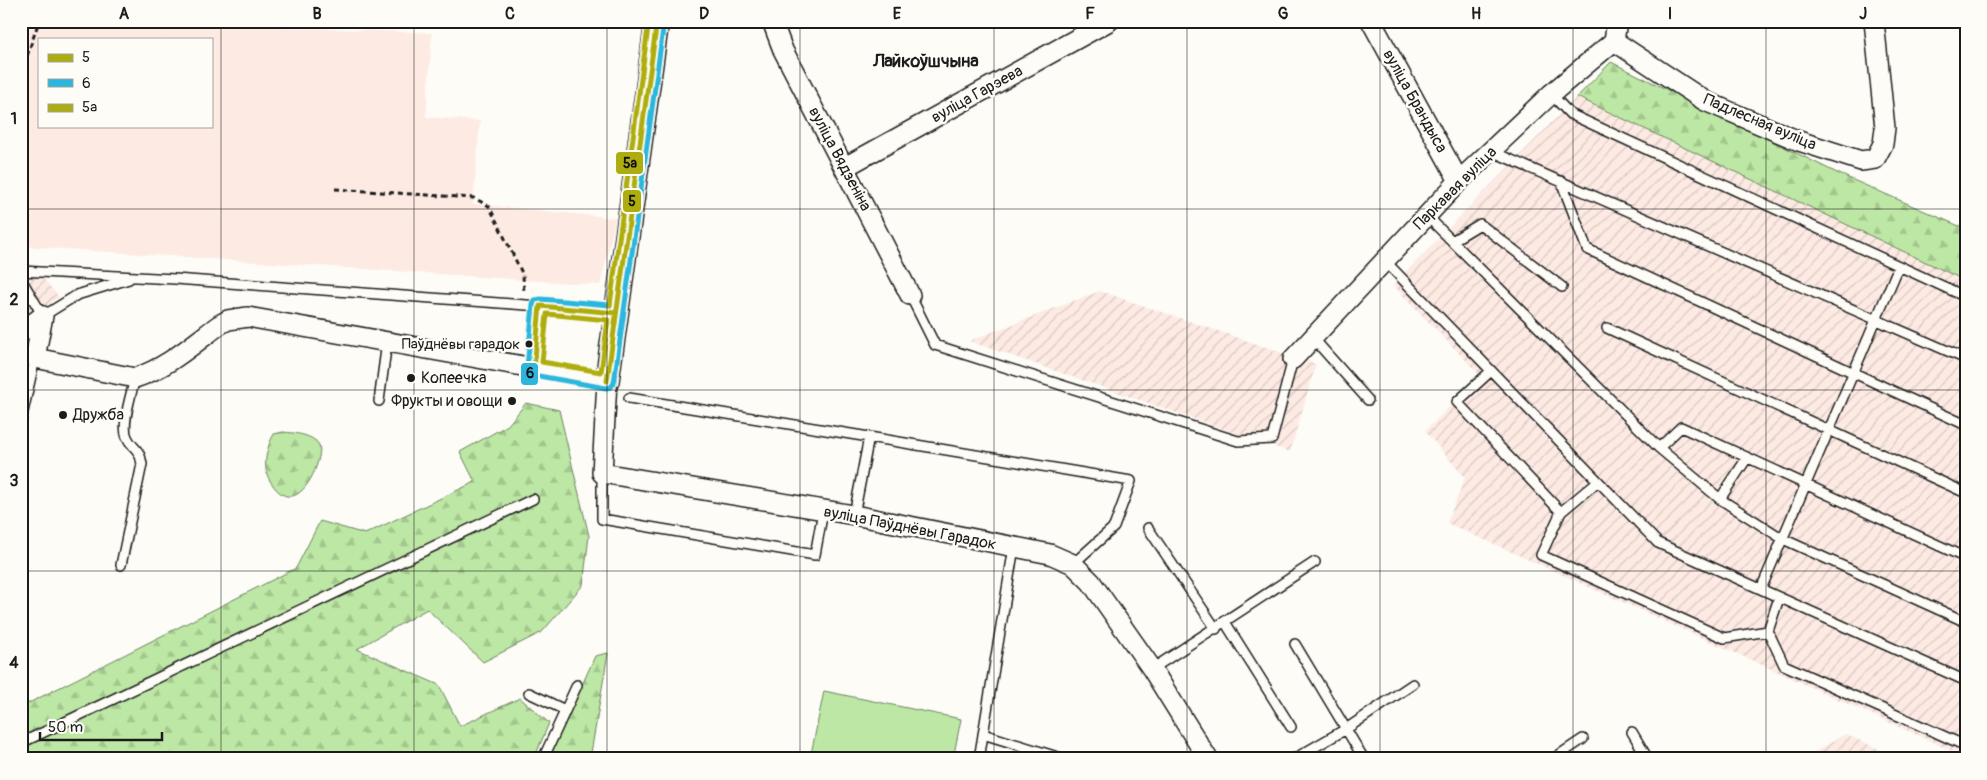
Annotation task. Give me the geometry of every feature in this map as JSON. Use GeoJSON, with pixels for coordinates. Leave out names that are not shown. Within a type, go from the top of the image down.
{"type":"FeatureCollection","features":[{"type":"Feature","properties":{"kind":"street"},"geometry":{"type":"LineString","coordinates":[[602,473],[606,381],[657,21]]}},
{"type":"Feature","properties":{"kind":"street","name":"вуліца Вядзеніна"},"geometry":{"type":"LineString","coordinates":[[772,21],[783,50],[910,295]]}},
{"type":"Feature","properties":{"kind":"street","name":"вуліца Гарэева"},"geometry":{"type":"LineString","coordinates":[[845,167],[1109,21]]}},
{"type":"Feature","properties":{"kind":"street","name":"вуліца Брандыса"},"geometry":{"type":"LineString","coordinates":[[1371,21],[1459,181]]}},
{"type":"Feature","properties":{"kind":"street"},"geometry":{"type":"LineString","coordinates":[[1614,41],[1617,21]]}},
{"type":"Feature","properties":{"kind":"street","name":"Падлесная вуліца"},"geometry":{"type":"LineString","coordinates":[[1614,41],[1705,101],[1799,141],[1861,161],[1875,159],[1884,144],[1885,128],[1874,21]]}},
{"type":"Feature","properties":{"kind":"street","name":"Паркавая вуліца"},"geometry":{"type":"LineString","coordinates":[[1293,359],[1459,181],[1551,94],[1614,41]]}},
{"type":"Feature","properties":{"kind":"street"},"geometry":{"type":"LineString","coordinates":[[534,368],[531,305],[617,304]]}},
{"type":"Feature","properties":{"kind":"street"},"geometry":{"type":"LineString","coordinates":[[43,316],[35,358],[135,378],[168,363],[228,320],[248,317],[606,381]]}},
{"type":"Feature","properties":{"kind":"street"},"geometry":{"type":"LineString","coordinates":[[21,332],[43,316]]}},
{"type":"Feature","properties":{"kind":"street","name":"вуліца Паўднёвы Гарадок"},"geometry":{"type":"LineString","coordinates":[[602,473],[854,515],[1050,554],[1073,564],[1091,582],[1152,669],[1208,759]]}},
{"type":"Feature","properties":{"kind":"lane"},"geometry":{"type":"LineString","coordinates":[[1551,94],[1570,114],[1966,297]]}},
{"type":"Feature","properties":{"kind":"lane"},"geometry":{"type":"LineString","coordinates":[[1491,151],[1966,359]]}},
{"type":"Feature","properties":{"kind":"lane"},"geometry":{"type":"LineString","coordinates":[[1561,182],[1588,249],[1966,424]]}},
{"type":"Feature","properties":{"kind":"lane"},"geometry":{"type":"LineString","coordinates":[[1426,216],[1659,448],[1720,499],[1783,539],[1966,622]]}},
{"type":"Feature","properties":{"kind":"lane"},"geometry":{"type":"LineString","coordinates":[[1452,241],[1480,224],[1562,287]]}},
{"type":"Feature","properties":{"kind":"lane"},"geometry":{"type":"LineString","coordinates":[[1385,260],[1658,544],[1966,681]]}},
{"type":"Feature","properties":{"kind":"lane"},"geometry":{"type":"LineString","coordinates":[[1761,590],[1899,266]]}},
{"type":"Feature","properties":{"kind":"lane"},"geometry":{"type":"LineString","coordinates":[[21,271],[136,277],[531,305]]}},
{"type":"Feature","properties":{"kind":"lane"},"geometry":{"type":"LineString","coordinates":[[21,279],[43,316],[77,295],[136,277]]}},
{"type":"Feature","properties":{"kind":"lane"},"geometry":{"type":"LineString","coordinates":[[910,295],[935,345],[1238,441],[1272,439],[1293,359]]}},
{"type":"Feature","properties":{"kind":"lane"},"geometry":{"type":"LineString","coordinates":[[1607,328],[1966,493]]}},
{"type":"Feature","properties":{"kind":"lane"},"geometry":{"type":"LineString","coordinates":[[1312,338],[1368,400]]}},
{"type":"Feature","properties":{"kind":"lane"},"geometry":{"type":"LineString","coordinates":[[379,402],[388,342]]}},
{"type":"Feature","properties":{"kind":"lane"},"geometry":{"type":"LineString","coordinates":[[21,421],[35,358]]}},
{"type":"Feature","properties":{"kind":"lane"},"geometry":{"type":"LineString","coordinates":[[1491,371],[1457,402],[1561,512]]}},
{"type":"Feature","properties":{"kind":"lane"},"geometry":{"type":"LineString","coordinates":[[121,565],[142,464],[137,448],[130,443],[126,436],[125,427],[135,378]]}},
{"type":"Feature","properties":{"kind":"lane"},"geometry":{"type":"LineString","coordinates":[[629,398],[1131,481],[1114,527],[1073,564]]}},
{"type":"Feature","properties":{"kind":"lane"},"geometry":{"type":"LineString","coordinates":[[1659,448],[1681,428],[1966,558]]}},
{"type":"Feature","properties":{"kind":"lane"},"geometry":{"type":"LineString","coordinates":[[854,515],[869,437]]}},
{"type":"Feature","properties":{"kind":"lane"},"geometry":{"type":"LineString","coordinates":[[1720,499],[1748,458]]}},
{"type":"Feature","properties":{"kind":"lane"},"geometry":{"type":"LineString","coordinates":[[602,473],[602,519],[815,555],[823,511]]}},
{"type":"Feature","properties":{"kind":"lane"},"geometry":{"type":"LineString","coordinates":[[1598,481],[1561,512],[1541,555],[1724,638],[1768,631]]}},
{"type":"Feature","properties":{"kind":"lane"},"geometry":{"type":"LineString","coordinates":[[21,743],[533,499]]}},
{"type":"Feature","properties":{"kind":"lane"},"geometry":{"type":"LineString","coordinates":[[1148,528],[1216,629]]}},
{"type":"Feature","properties":{"kind":"lane"},"geometry":{"type":"LineString","coordinates":[[979,759],[1014,547]]}},
{"type":"Feature","properties":{"kind":"lane"},"geometry":{"type":"LineString","coordinates":[[1152,669],[1216,629],[1314,562]]}},
{"type":"Feature","properties":{"kind":"lane"},"geometry":{"type":"LineString","coordinates":[[1779,598],[1768,631],[1784,665],[1966,746]]}},
{"type":"Feature","properties":{"kind":"lane"},"geometry":{"type":"LineString","coordinates":[[1225,622],[1291,727]]}},
{"type":"Feature","properties":{"kind":"lane"},"geometry":{"type":"LineString","coordinates":[[1294,644],[1364,759]]}},
{"type":"Feature","properties":{"kind":"lane"},"geometry":{"type":"LineString","coordinates":[[1294,759],[1346,729],[1413,684]]}},
{"type":"Feature","properties":{"kind":"lane"},"geometry":{"type":"LineString","coordinates":[[544,759],[577,685]]}},
{"type":"Feature","properties":{"kind":"lane"},"geometry":{"type":"LineString","coordinates":[[529,693],[565,710]]}},
{"type":"Feature","properties":{"kind":"lane"},"geometry":{"type":"LineString","coordinates":[[1632,732],[1648,759]]}},
{"type":"Feature","properties":{"kind":"lane"},"geometry":{"type":"LineString","coordinates":[[983,734],[1064,759]]}},
{"type":"Feature","properties":{"kind":"lane"},"geometry":{"type":"LineString","coordinates":[[1553,759],[1583,738]]}},
{"type":"Feature","properties":{"kind":"path"},"geometry":{"type":"LineString","coordinates":[[21,128],[24,65],[39,21]]}},
{"type":"Feature","properties":{"kind":"path"},"geometry":{"type":"LineString","coordinates":[[335,190],[474,198],[482,201],[489,206],[523,276],[531,305]]}},
{"type":"Feature","properties":{"kind":"shaded area"},"geometry":{"type":"Polygon","coordinates":[[[42,21],[149,21],[432,33],[426,117],[480,121],[473,204],[616,218],[600,285],[21,246],[22,23],[42,21]]]}},
{"type":"Feature","properties":{"kind":"shaded area"},"geometry":{"type":"Polygon","coordinates":[[[1577,97],[1966,281],[1966,757],[1447,523],[1465,478],[1425,431],[1481,376],[1393,285],[1577,97]]]}},
{"type":"Feature","properties":{"kind":"shaded area"},"geometry":{"type":"Polygon","coordinates":[[[21,262],[29,262],[59,297],[21,323],[21,262]]]}},
{"type":"Feature","properties":{"kind":"shaded area"},"geometry":{"type":"Polygon","coordinates":[[[1100,291],[1316,364],[1290,452],[969,341],[1100,291]]]}},
{"type":"Feature","properties":{"kind":"shaded area"},"geometry":{"type":"Polygon","coordinates":[[[1845,734],[1901,759],[1803,759],[1845,734]]]}},
{"type":"Feature","properties":{"kind":"green space"},"geometry":{"type":"Polygon","coordinates":[[[1611,62],[1837,173],[1966,229],[1966,281],[1577,97],[1611,62]]]}},
{"type":"Feature","properties":{"kind":"green space"},"geometry":{"type":"Polygon","coordinates":[[[526,403],[559,410],[589,536],[583,585],[542,632],[483,662],[427,609],[357,649],[439,685],[460,726],[520,698],[549,723],[534,759],[21,759],[21,707],[296,568],[320,521],[365,534],[475,482],[460,452],[508,425],[526,403]]]}},
{"type":"Feature","properties":{"kind":"green space"},"geometry":{"type":"Polygon","coordinates":[[[283,432],[312,438],[319,445],[320,452],[318,462],[307,485],[299,493],[289,496],[279,492],[269,479],[266,468],[267,450],[271,439],[274,434],[283,432]]]}},
{"type":"Feature","properties":{"kind":"green space"},"geometry":{"type":"Polygon","coordinates":[[[608,653],[590,759],[549,759],[595,656],[608,653]]]}},
{"type":"Feature","properties":{"kind":"green space"},"geometry":{"type":"Polygon","coordinates":[[[824,691],[961,719],[953,759],[810,759],[824,691]]]}},
{"type":"Feature","properties":{"kind":"transit line","name":"5а"},"geometry":{"type":"LineString","coordinates":[[610,305],[649,21]]}},
{"type":"Feature","properties":{"kind":"transit line","name":"5"},"geometry":{"type":"LineString","coordinates":[[607,381],[657,21]]}},
{"type":"Feature","properties":{"kind":"transit line","name":"6"},"geometry":{"type":"LineString","coordinates":[[610,305],[535,300],[527,367],[528,373],[606,388],[611,387],[614,383],[664,22]]}},
{"type":"Feature","properties":{"kind":"transit line","name":"5"},"geometry":{"type":"LineString","coordinates":[[534,368],[540,306],[616,313]]}},
{"type":"Feature","properties":{"kind":"transit line","name":"5а"},"geometry":{"type":"LineString","coordinates":[[547,314],[608,320],[601,372],[542,362],[547,314]]}},
{"type":"Feature","properties":{"kind":"place","name":"Паўднёвы гарадок"},"geometry":{"type":"Point","coordinates":[529,344]}},
{"type":"Feature","properties":{"kind":"place","name":"Копеечка"},"geometry":{"type":"Point","coordinates":[411,378]}},
{"type":"Feature","properties":{"kind":"place","name":"Фрукты и овощи"},"geometry":{"type":"Point","coordinates":[512,401]}},
{"type":"Feature","properties":{"kind":"place","name":"Дружба"},"geometry":{"type":"Point","coordinates":[63,415]}},
{"type":"Feature","properties":{"kind":"district","name":"Лайкоўшчына"},"geometry":{"type":"Point","coordinates":[926,61]}}]}
